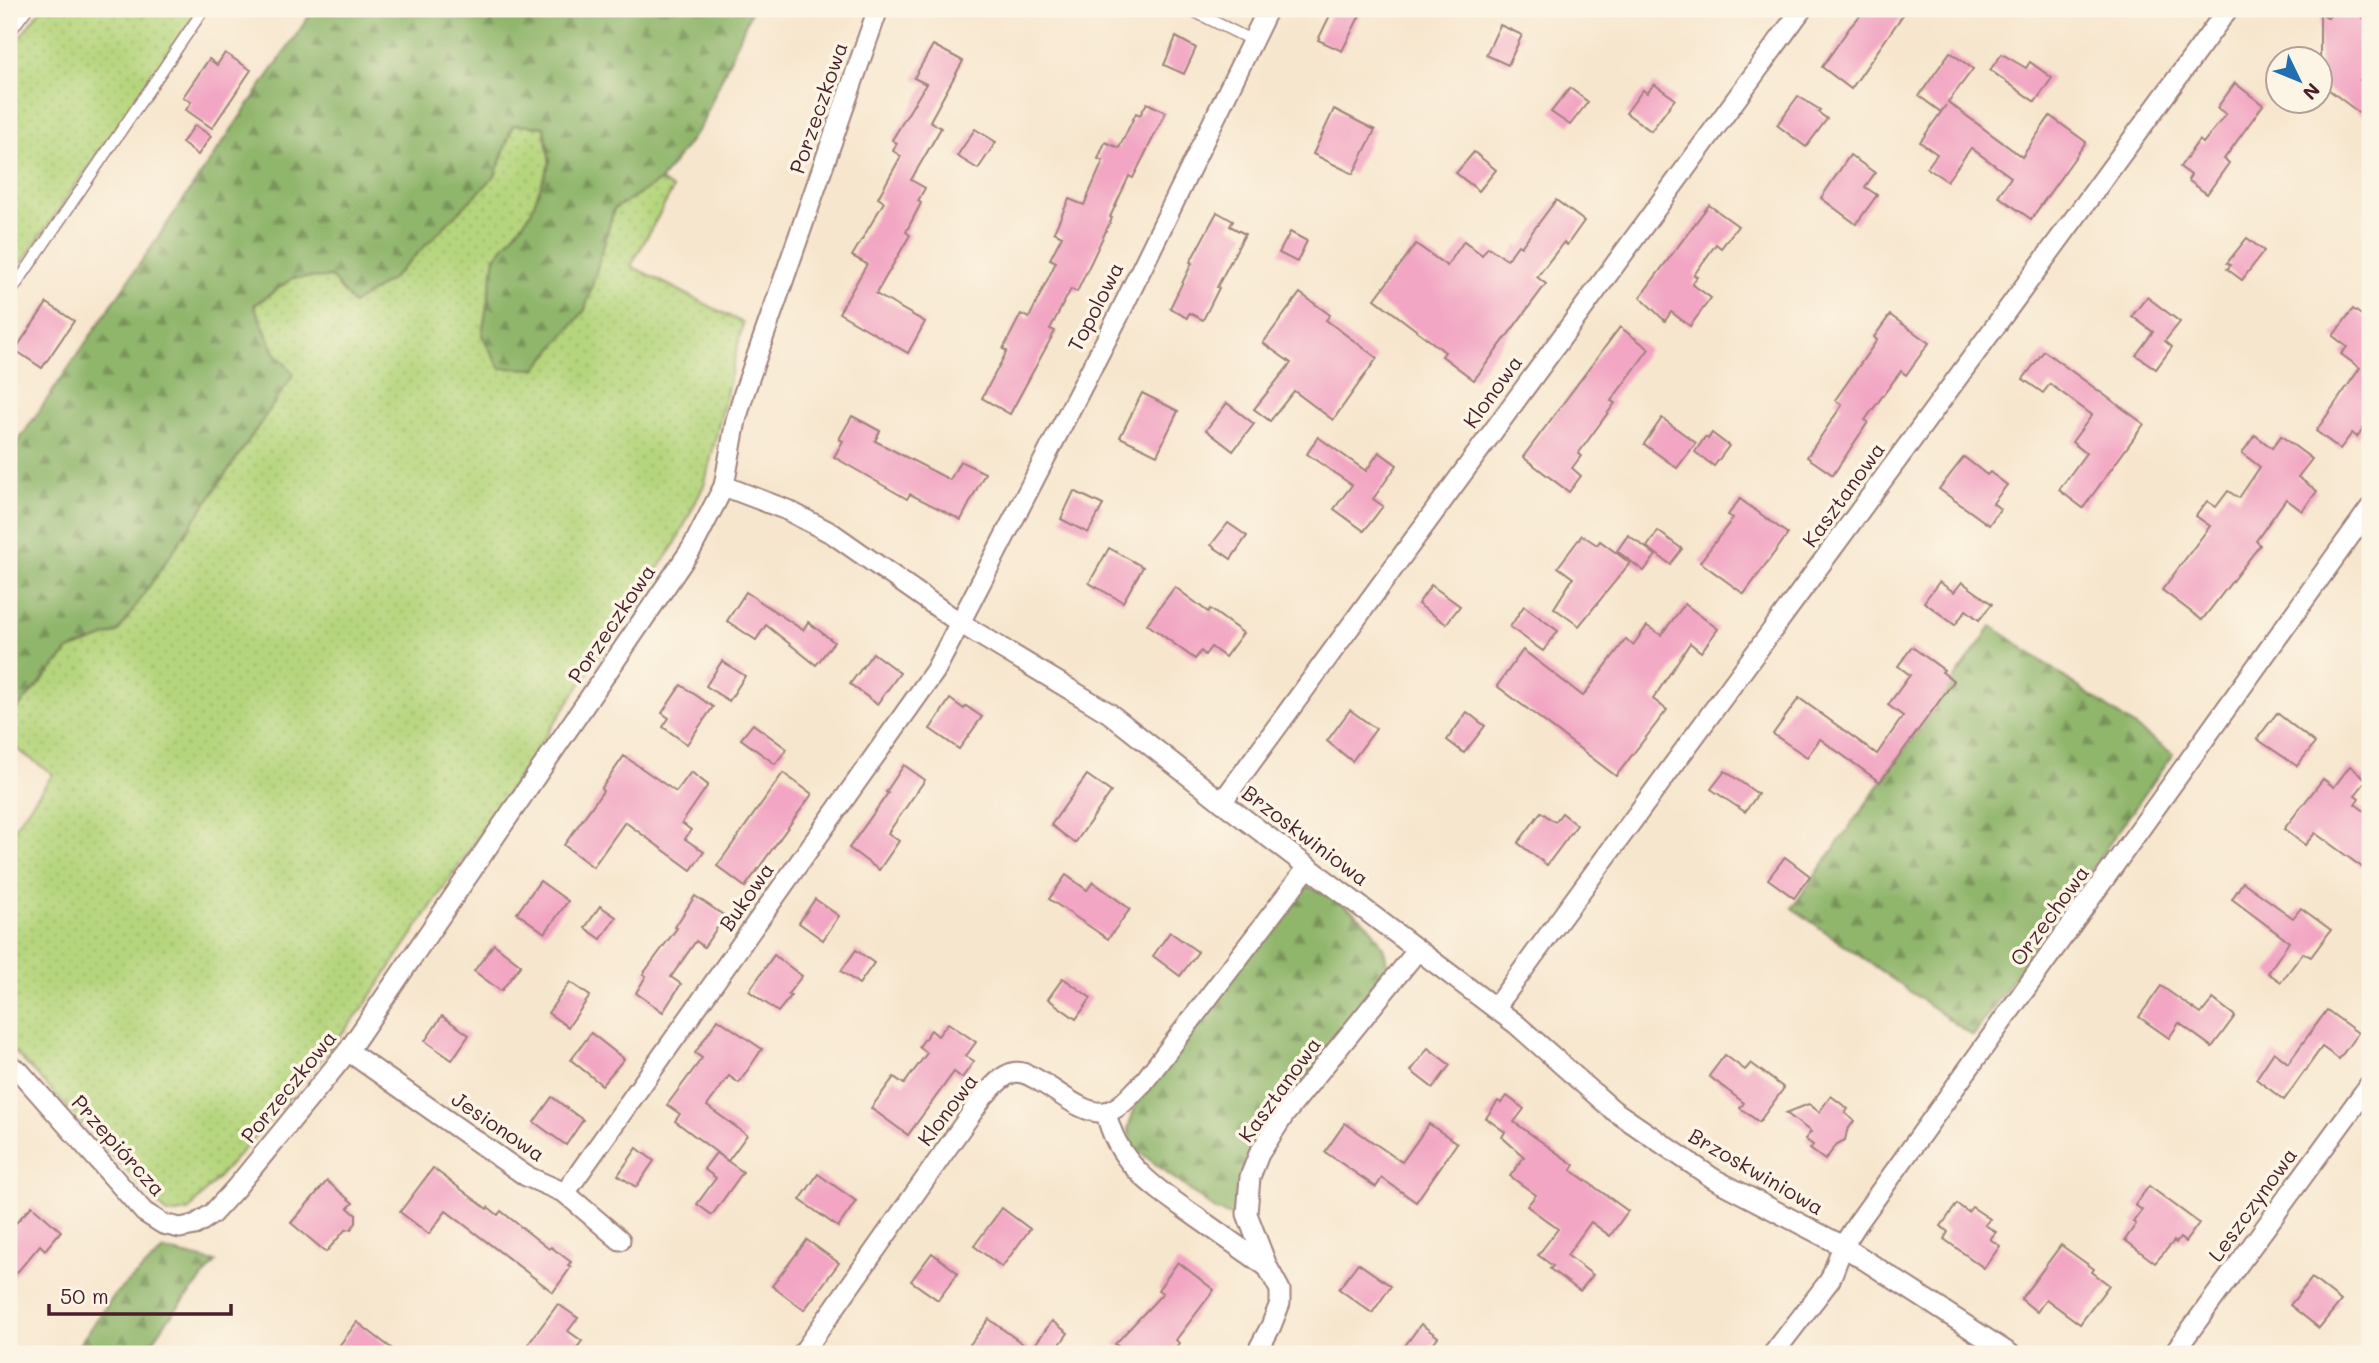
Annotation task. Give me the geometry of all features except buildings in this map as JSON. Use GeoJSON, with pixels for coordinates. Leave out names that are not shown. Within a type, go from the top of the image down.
{"type":"FeatureCollection","features":[{"type":"Feature","properties":{"kind":"street","name":"Porzeczkowa"},"geometry":{"type":"LineString","coordinates":[[235,1189],[348,1052],[692,548],[724,486],[736,420],[744,393],[878,9]]}},
{"type":"Feature","properties":{"kind":"street","name":"Topolowa"},"geometry":{"type":"LineString","coordinates":[[960,623],[1118,317],[1268,9]]}},
{"type":"Feature","properties":{"kind":"street","name":"Klonowa"},"geometry":{"type":"LineString","coordinates":[[1222,802],[1802,9]]}},
{"type":"Feature","properties":{"kind":"street","name":"Kasztanowa"},"geometry":{"type":"LineString","coordinates":[[1495,1008],[2228,9]]}},
{"type":"Feature","properties":{"kind":"street","name":"Brzoskwiniowa"},"geometry":{"type":"LineString","coordinates":[[724,486],[787,510],[833,534],[960,623],[1109,713],[1222,802],[1516,1024],[1613,1110],[1714,1179],[1843,1246]]}},
{"type":"Feature","properties":{"kind":"street","name":"Orzechowa"},"geometry":{"type":"LineString","coordinates":[[1773,1354],[1829,1280],[1843,1246],[1865,1212],[2370,508]]}},
{"type":"Feature","properties":{"kind":"street","name":"Bukowa"},"geometry":{"type":"LineString","coordinates":[[565,1193],[935,671],[960,623]]}},
{"type":"Feature","properties":{"kind":"street"},"geometry":{"type":"LineString","coordinates":[[1267,1266],[1146,1181],[1127,1160],[1110,1131],[1106,1112],[1118,1107],[1143,1083],[1308,867]]}},
{"type":"Feature","properties":{"kind":"street","name":"Kasztanowa"},"geometry":{"type":"LineString","coordinates":[[1256,1354],[1272,1326],[1280,1303],[1280,1290],[1267,1266],[1247,1214],[1250,1177],[1259,1154],[1284,1115],[1418,951]]}},
{"type":"Feature","properties":{"kind":"street","name":"Jesionowa"},"geometry":{"type":"LineString","coordinates":[[348,1052],[526,1176],[565,1193],[620,1240]]}},
{"type":"Feature","properties":{"kind":"street","name":"Przepiórcza"},"geometry":{"type":"LineString","coordinates":[[9,1065],[20,1072],[144,1212],[163,1224],[180,1228],[195,1225],[212,1214],[235,1189]]}},
{"type":"Feature","properties":{"kind":"street","name":"Klonowa"},"geometry":{"type":"LineString","coordinates":[[802,1354],[983,1097],[1004,1077],[1016,1072],[1028,1075],[1083,1108],[1106,1112]]}},
{"type":"Feature","properties":{"kind":"street","name":"Leszczynowa"},"geometry":{"type":"LineString","coordinates":[[2173,1354],[2370,1084]]}},
{"type":"Feature","properties":{"kind":"street"},"geometry":{"type":"LineString","coordinates":[[1843,1246],[2010,1354]]}},
{"type":"Feature","properties":{"kind":"lane"},"geometry":{"type":"LineString","coordinates":[[9,33],[27,9]]}},
{"type":"Feature","properties":{"kind":"lane"},"geometry":{"type":"LineString","coordinates":[[9,295],[204,9]]}},
{"type":"Feature","properties":{"kind":"lane"},"geometry":{"type":"LineString","coordinates":[[1189,9],[1253,41]]}},
{"type":"Feature","properties":{"kind":"green space"},"geometry":{"type":"Polygon","coordinates":[[[41,9],[199,9],[9,281],[9,52],[41,9]]]}},
{"type":"Feature","properties":{"kind":"green space"},"geometry":{"type":"Polygon","coordinates":[[[314,9],[752,9],[701,126],[660,181],[614,209],[585,310],[536,369],[500,368],[482,335],[495,258],[530,214],[550,162],[544,127],[513,125],[495,176],[393,278],[353,304],[331,277],[293,278],[254,305],[274,351],[294,374],[118,632],[69,650],[9,718],[9,455],[314,9]]]}},
{"type":"Feature","properties":{"kind":"green space"},"geometry":{"type":"Polygon","coordinates":[[[513,125],[544,127],[550,162],[530,214],[495,258],[602,251],[614,209],[660,181],[673,189],[631,266],[743,323],[705,483],[676,542],[363,1008],[283,1105],[188,1211],[168,1214],[15,1052],[9,1050],[9,835],[53,774],[9,744],[9,718],[69,650],[118,632],[274,351],[254,306],[293,278],[332,277],[353,304],[495,176],[513,125]]]}},
{"type":"Feature","properties":{"kind":"green space"},"geometry":{"type":"Polygon","coordinates":[[[1992,626],[2173,754],[1973,1036],[1792,908],[1992,626]]]}},
{"type":"Feature","properties":{"kind":"green space"},"geometry":{"type":"Polygon","coordinates":[[[1309,887],[1353,911],[1371,928],[1384,950],[1389,977],[1245,1167],[1235,1197],[1238,1218],[1217,1211],[1133,1147],[1128,1129],[1137,1102],[1297,891],[1309,887]]]}},
{"type":"Feature","properties":{"kind":"green space"},"geometry":{"type":"Polygon","coordinates":[[[164,1250],[216,1262],[169,1318],[144,1354],[72,1354],[117,1292],[164,1250]]]}}]}
